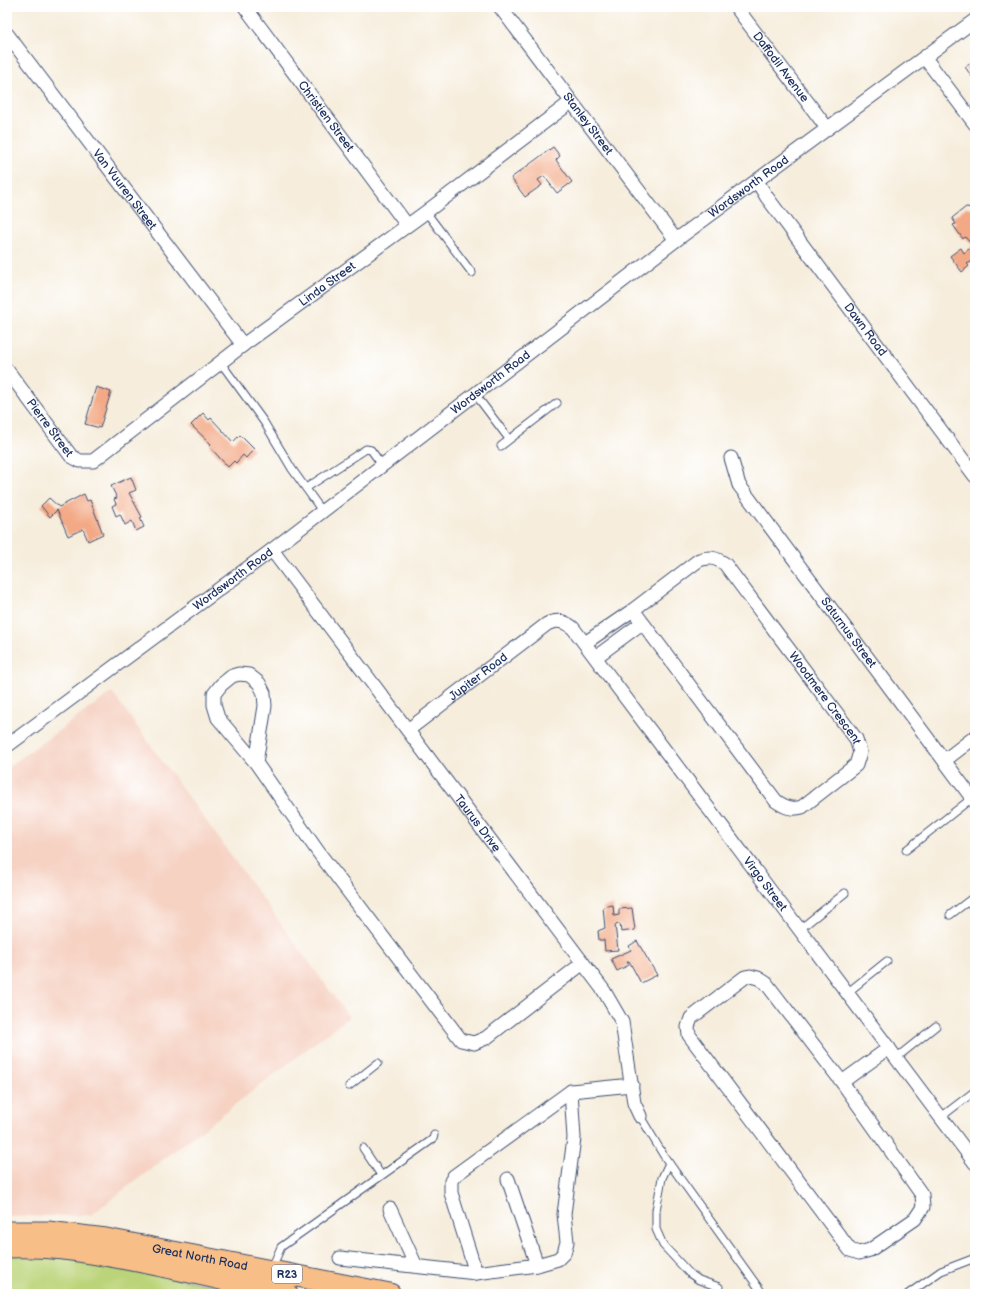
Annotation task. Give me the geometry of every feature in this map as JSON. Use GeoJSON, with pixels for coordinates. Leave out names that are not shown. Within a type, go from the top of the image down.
{"type":"FeatureCollection","features":[{"type":"Feature","properties":{"kind":"main road","name":"Great North Road"},"geometry":{"type":"LineString","coordinates":[[7,1232],[48,1232],[106,1239],[268,1280],[287,1294]]}},
{"type":"Feature","properties":{"kind":"main road","name":"Great North Road"},"geometry":{"type":"LineString","coordinates":[[7,1247],[29,1246],[75,1250],[180,1270],[390,1294]]}},
{"type":"Feature","properties":{"kind":"street","name":"Christien Street"},"geometry":{"type":"LineString","coordinates":[[245,7],[407,225]]}},
{"type":"Feature","properties":{"kind":"street","name":"Stanley Street"},"geometry":{"type":"LineString","coordinates":[[500,7],[676,240]]}},
{"type":"Feature","properties":{"kind":"street","name":"Daffodil Avenue"},"geometry":{"type":"LineString","coordinates":[[736,7],[827,128]]}},
{"type":"Feature","properties":{"kind":"street","name":"Wordsworth Road"},"geometry":{"type":"LineString","coordinates":[[7,746],[272,550],[676,240],[757,182],[827,128],[926,58],[975,20]]}},
{"type":"Feature","properties":{"kind":"street","name":"Van Vuuren Street"},"geometry":{"type":"LineString","coordinates":[[7,34],[243,345]]}},
{"type":"Feature","properties":{"kind":"street"},"geometry":{"type":"LineString","coordinates":[[926,58],[975,124]]}},
{"type":"Feature","properties":{"kind":"street","name":"Linda Street"},"geometry":{"type":"LineString","coordinates":[[82,462],[93,461],[100,456],[243,345],[426,212],[571,102]]}},
{"type":"Feature","properties":{"kind":"street","name":"Dawn Road"},"geometry":{"type":"LineString","coordinates":[[757,182],[975,476]]}},
{"type":"Feature","properties":{"kind":"street","name":"Pierre Street"},"geometry":{"type":"LineString","coordinates":[[7,370],[72,456],[82,462]]}},
{"type":"Feature","properties":{"kind":"street","name":"Saturnus Street"},"geometry":{"type":"LineString","coordinates":[[732,458],[739,485],[974,800]]}},
{"type":"Feature","properties":{"kind":"street","name":"Taurus Drive"},"geometry":{"type":"LineString","coordinates":[[272,550],[604,991],[622,1022],[634,1103],[640,1116]]}},
{"type":"Feature","properties":{"kind":"street","name":"Woodmere Crescent"},"geometry":{"type":"LineString","coordinates":[[585,643],[633,610],[700,560],[709,557],[725,564],[856,739],[860,752],[856,765],[802,806],[792,808],[783,806],[776,800],[633,610]]}},
{"type":"Feature","properties":{"kind":"street","name":"Virgo Street"},"geometry":{"type":"LineString","coordinates":[[547,624],[552,621],[567,623],[585,643],[975,1164]]}},
{"type":"Feature","properties":{"kind":"street"},"geometry":{"type":"LineString","coordinates":[[596,657],[642,623]]}},
{"type":"Feature","properties":{"kind":"street","name":"Jupiter Road"},"geometry":{"type":"LineString","coordinates":[[408,730],[547,624]]}},
{"type":"Feature","properties":{"kind":"street"},"geometry":{"type":"LineString","coordinates":[[256,763],[265,706],[264,693],[259,683],[249,675],[239,674],[232,676],[214,694],[214,705],[218,718],[256,763],[319,853],[461,1040],[474,1043],[486,1038],[583,963]]}},
{"type":"Feature","properties":{"kind":"street"},"geometry":{"type":"LineString","coordinates":[[944,760],[975,737]]}},
{"type":"Feature","properties":{"kind":"street"},"geometry":{"type":"LineString","coordinates":[[745,977],[758,978],[766,983],[842,1082],[919,1190],[924,1201],[920,1212],[915,1219],[870,1250],[859,1253],[850,1250],[689,1035],[688,1026],[690,1020],[745,977]]}},
{"type":"Feature","properties":{"kind":"street"},"geometry":{"type":"LineString","coordinates":[[842,1082],[893,1053]]}},
{"type":"Feature","properties":{"kind":"street"},"geometry":{"type":"LineString","coordinates":[[476,1273],[451,1192],[452,1178],[571,1091],[632,1085]]}},
{"type":"Feature","properties":{"kind":"street"},"geometry":{"type":"LineString","coordinates":[[340,1258],[476,1273],[537,1265],[558,1259],[566,1248],[564,1214],[574,1138],[571,1091]]}},
{"type":"Feature","properties":{"kind":"street"},"geometry":{"type":"LineString","coordinates":[[508,1179],[537,1265]]}},
{"type":"Feature","properties":{"kind":"street"},"geometry":{"type":"LineString","coordinates":[[390,1209],[416,1266]]}},
{"type":"Feature","properties":{"kind":"lane"},"geometry":{"type":"LineString","coordinates":[[426,212],[472,273]]}},
{"type":"Feature","properties":{"kind":"lane"},"geometry":{"type":"LineString","coordinates":[[221,363],[264,422],[322,511]]}},
{"type":"Feature","properties":{"kind":"lane"},"geometry":{"type":"LineString","coordinates":[[475,394],[509,439]]}},
{"type":"Feature","properties":{"kind":"lane"},"geometry":{"type":"LineString","coordinates":[[501,446],[557,403]]}},
{"type":"Feature","properties":{"kind":"lane"},"geometry":{"type":"LineString","coordinates":[[306,488],[366,449],[371,450],[382,465]]}},
{"type":"Feature","properties":{"kind":"lane"},"geometry":{"type":"LineString","coordinates":[[906,850],[974,800]]}},
{"type":"Feature","properties":{"kind":"lane"},"geometry":{"type":"LineString","coordinates":[[800,929],[845,893]]}},
{"type":"Feature","properties":{"kind":"lane"},"geometry":{"type":"LineString","coordinates":[[950,915],[975,896]]}},
{"type":"Feature","properties":{"kind":"lane"},"geometry":{"type":"LineString","coordinates":[[847,993],[887,961]]}},
{"type":"Feature","properties":{"kind":"lane"},"geometry":{"type":"LineString","coordinates":[[893,1053],[936,1026]]}},
{"type":"Feature","properties":{"kind":"lane"},"geometry":{"type":"LineString","coordinates":[[349,1086],[378,1063]]}},
{"type":"Feature","properties":{"kind":"lane"},"geometry":{"type":"LineString","coordinates":[[941,1117],[975,1091]]}},
{"type":"Feature","properties":{"kind":"lane"},"geometry":{"type":"LineString","coordinates":[[640,1116],[669,1164],[763,1294]]}},
{"type":"Feature","properties":{"kind":"lane"},"geometry":{"type":"LineString","coordinates":[[268,1280],[281,1247],[433,1139],[434,1135]]}},
{"type":"Feature","properties":{"kind":"lane"},"geometry":{"type":"LineString","coordinates":[[362,1148],[381,1175]]}},
{"type":"Feature","properties":{"kind":"lane"},"geometry":{"type":"LineString","coordinates":[[669,1164],[662,1178],[656,1210],[656,1229],[663,1245],[689,1273],[699,1280],[719,1287]]}},
{"type":"Feature","properties":{"kind":"lane"},"geometry":{"type":"LineString","coordinates":[[908,1294],[941,1271],[975,1258]]}},
{"type":"Feature","properties":{"kind":"shaded area"},"geometry":{"type":"Polygon","coordinates":[[[112,692],[349,1017],[91,1215],[7,1217],[7,768],[112,692]]]}},
{"type":"Feature","properties":{"kind":"green space"},"geometry":{"type":"Polygon","coordinates":[[[7,1252],[38,1252],[259,1294],[7,1294],[7,1252]]]}},
{"type":"Feature","properties":{"kind":"building"},"geometry":{"type":"Polygon","coordinates":[[[973,61],[975,63],[975,81],[965,67],[973,61]]]}},
{"type":"Feature","properties":{"kind":"building"},"geometry":{"type":"Polygon","coordinates":[[[553,147],[560,156],[556,160],[572,182],[557,193],[544,176],[538,180],[542,185],[525,197],[511,178],[553,147]]]}},
{"type":"Feature","properties":{"kind":"building"},"geometry":{"type":"Polygon","coordinates":[[[966,207],[974,208],[975,260],[967,264],[969,266],[962,272],[950,256],[961,248],[964,253],[973,246],[965,237],[963,239],[953,225],[956,224],[952,218],[966,207]]]}},
{"type":"Feature","properties":{"kind":"building"},"geometry":{"type":"Polygon","coordinates":[[[96,387],[111,392],[100,428],[85,424],[96,387]]]}},
{"type":"Feature","properties":{"kind":"building"},"geometry":{"type":"Polygon","coordinates":[[[203,413],[209,420],[211,418],[233,442],[240,435],[254,449],[246,458],[243,455],[236,463],[234,461],[228,467],[209,446],[211,444],[191,425],[203,413]]]}},
{"type":"Feature","properties":{"kind":"building"},"geometry":{"type":"Polygon","coordinates":[[[131,477],[136,490],[129,493],[142,517],[140,518],[144,527],[136,531],[132,521],[125,525],[120,514],[116,516],[112,506],[116,504],[114,499],[117,498],[111,486],[131,477]]]}},
{"type":"Feature","properties":{"kind":"building"},"geometry":{"type":"Polygon","coordinates":[[[84,494],[87,501],[90,500],[103,534],[88,541],[83,529],[68,536],[57,510],[50,517],[41,506],[49,498],[59,507],[84,494]]]}},
{"type":"Feature","properties":{"kind":"building"},"geometry":{"type":"Polygon","coordinates":[[[613,905],[614,916],[619,915],[619,909],[632,908],[635,930],[621,932],[620,924],[615,925],[618,950],[605,951],[604,940],[599,940],[598,931],[605,928],[603,907],[613,905]]]}},
{"type":"Feature","properties":{"kind":"building"},"geometry":{"type":"Polygon","coordinates":[[[637,941],[657,975],[641,983],[629,961],[627,962],[629,965],[617,971],[611,959],[631,950],[629,946],[637,941]]]}}]}
